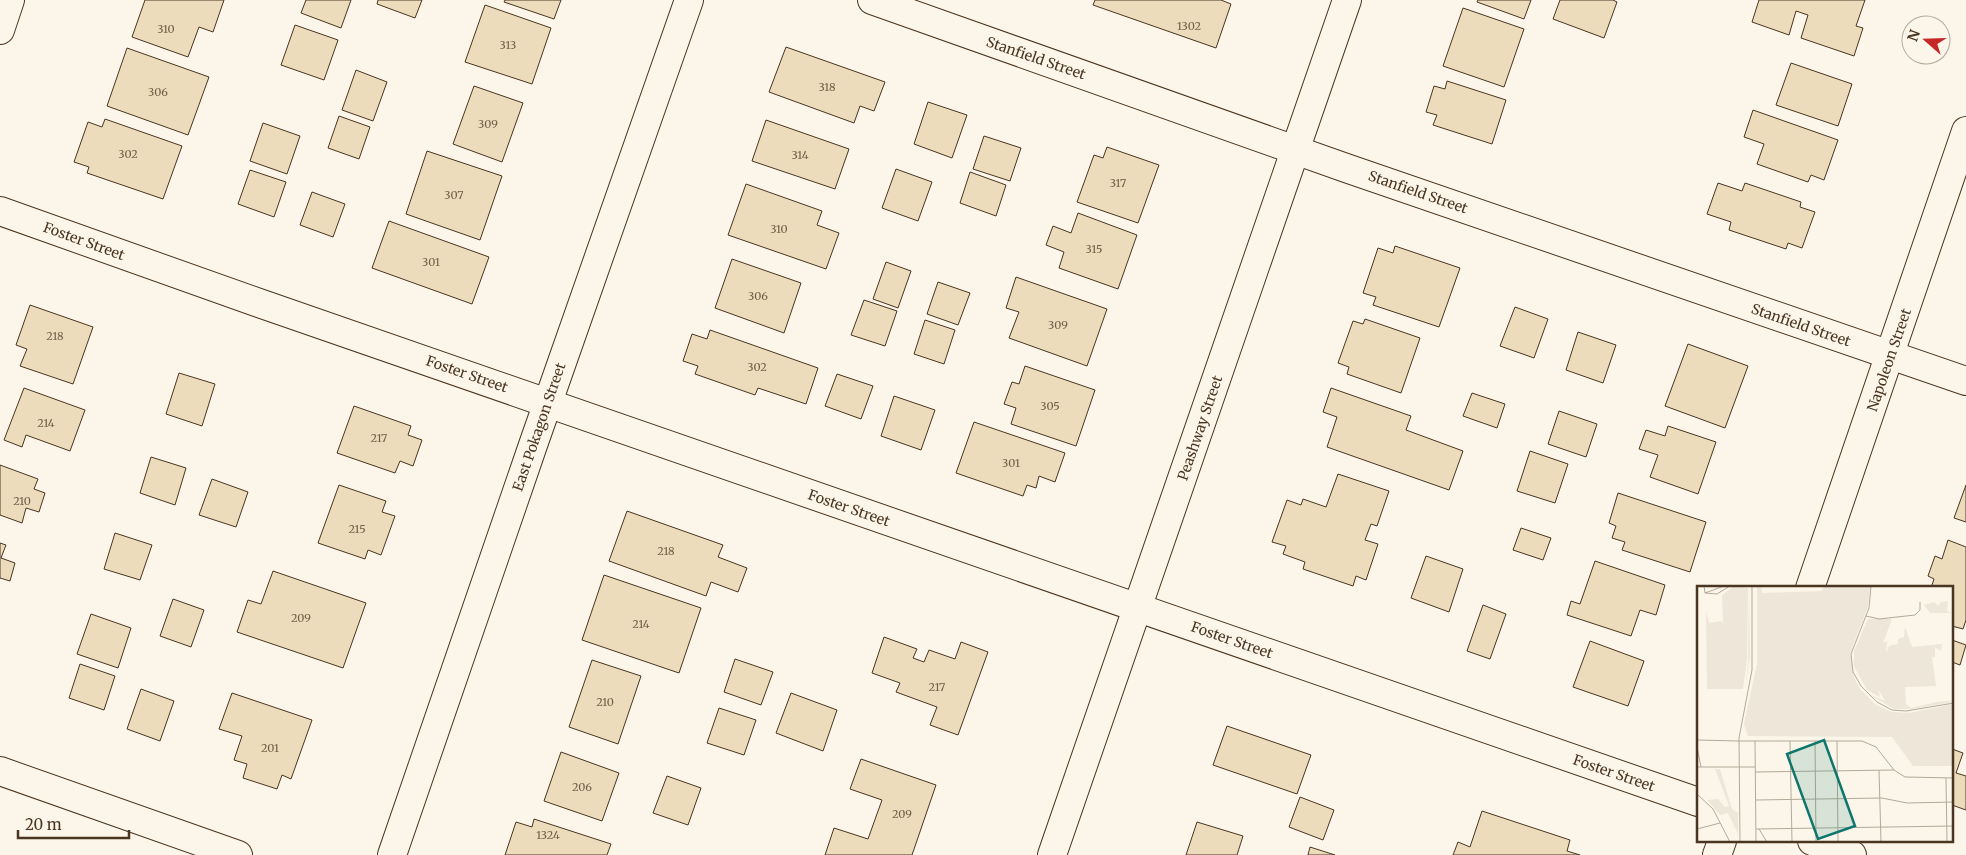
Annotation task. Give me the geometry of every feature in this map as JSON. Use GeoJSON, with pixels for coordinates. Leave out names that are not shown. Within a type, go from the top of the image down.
{"type":"FeatureCollection","features":[{"type":"Feature","properties":{"kind":"street"},"geometry":{"type":"LineString","coordinates":[[0,30],[10,0]]}},
{"type":"Feature","properties":{"kind":"street","name":"East Pokagon Street"},"geometry":{"type":"LineString","coordinates":[[392,855],[689,0]]}},
{"type":"Feature","properties":{"kind":"street","name":"Stanfield Street"},"geometry":{"type":"LineString","coordinates":[[872,0],[1295,150],[1966,382]]}},
{"type":"Feature","properties":{"kind":"street","name":"Peashway Street"},"geometry":{"type":"LineString","coordinates":[[1052,855],[1139,608],[1347,0]]}},
{"type":"Feature","properties":{"kind":"street","name":"Napoleon Street"},"geometry":{"type":"LineString","coordinates":[[1811,586],[1966,131]]}},
{"type":"Feature","properties":{"kind":"street","name":"Foster Street"},"geometry":{"type":"LineString","coordinates":[[0,211],[259,303],[1697,802]]}},
{"type":"Feature","properties":{"kind":"street"},"geometry":{"type":"LineString","coordinates":[[0,771],[238,855]]}},
{"type":"Feature","properties":{"kind":"street"},"geometry":{"type":"LineString","coordinates":[[1717,855],[1722,842]]}},
{"type":"Feature","properties":{"kind":"street"},"geometry":{"type":"LineString","coordinates":[[1815,842],[1852,855]]}},
{"type":"Feature","properties":{"kind":"building"},"geometry":{"type":"Polygon","coordinates":[[[145,0],[224,0],[213,32],[199,27],[188,57],[132,37],[145,0]]]}},
{"type":"Feature","properties":{"kind":"building"},"geometry":{"type":"Polygon","coordinates":[[[306,0],[351,0],[341,28],[301,13],[306,0]]]}},
{"type":"Feature","properties":{"kind":"building"},"geometry":{"type":"Polygon","coordinates":[[[378,0],[422,0],[415,18],[377,4],[378,0]]]}},
{"type":"Feature","properties":{"kind":"building"},"geometry":{"type":"Polygon","coordinates":[[[505,0],[561,0],[554,19],[504,2],[505,0]]]}},
{"type":"Feature","properties":{"kind":"building"},"geometry":{"type":"Polygon","coordinates":[[[1095,0],[1221,0],[1231,4],[1216,48],[1093,5],[1095,0]]]}},
{"type":"Feature","properties":{"kind":"building"},"geometry":{"type":"Polygon","coordinates":[[[1478,0],[1531,0],[1524,19],[1477,2],[1478,0]]]}},
{"type":"Feature","properties":{"kind":"building"},"geometry":{"type":"Polygon","coordinates":[[[1560,0],[1613,0],[1617,2],[1604,38],[1553,19],[1560,0]]]}},
{"type":"Feature","properties":{"kind":"building"},"geometry":{"type":"Polygon","coordinates":[[[1759,0],[1865,0],[1856,26],[1863,28],[1854,56],[1801,38],[1808,15],[1796,11],[1789,35],[1752,22],[1759,0]]]}},
{"type":"Feature","properties":{"kind":"building"},"geometry":{"type":"Polygon","coordinates":[[[485,5],[551,28],[532,84],[465,62],[485,5]]]}},
{"type":"Feature","properties":{"kind":"building"},"geometry":{"type":"Polygon","coordinates":[[[1463,8],[1524,29],[1504,87],[1443,66],[1463,8]]]}},
{"type":"Feature","properties":{"kind":"building"},"geometry":{"type":"Polygon","coordinates":[[[295,25],[338,40],[324,80],[281,65],[295,25]]]}},
{"type":"Feature","properties":{"kind":"building"},"geometry":{"type":"Polygon","coordinates":[[[786,47],[885,82],[874,111],[860,106],[854,123],[769,92],[786,47]]]}},
{"type":"Feature","properties":{"kind":"building"},"geometry":{"type":"Polygon","coordinates":[[[127,48],[209,77],[188,135],[107,106],[127,48]]]}},
{"type":"Feature","properties":{"kind":"building"},"geometry":{"type":"Polygon","coordinates":[[[1791,63],[1852,84],[1838,126],[1776,105],[1791,63]]]}},
{"type":"Feature","properties":{"kind":"building"},"geometry":{"type":"Polygon","coordinates":[[[356,70],[387,82],[373,121],[342,110],[356,70]]]}},
{"type":"Feature","properties":{"kind":"building"},"geometry":{"type":"Polygon","coordinates":[[[1447,81],[1506,100],[1492,144],[1433,125],[1437,115],[1426,112],[1434,86],[1445,89],[1447,81]]]}},
{"type":"Feature","properties":{"kind":"building"},"geometry":{"type":"Polygon","coordinates":[[[474,86],[523,103],[502,162],[453,144],[474,86]]]}},
{"type":"Feature","properties":{"kind":"building"},"geometry":{"type":"Polygon","coordinates":[[[928,102],[967,115],[952,158],[914,144],[928,102]]]}},
{"type":"Feature","properties":{"kind":"building"},"geometry":{"type":"Polygon","coordinates":[[[1753,110],[1838,140],[1824,180],[1811,175],[1808,182],[1757,164],[1764,144],[1744,137],[1753,110]]]}},
{"type":"Feature","properties":{"kind":"building"},"geometry":{"type":"Polygon","coordinates":[[[339,116],[370,127],[359,159],[328,148],[339,116]]]}},
{"type":"Feature","properties":{"kind":"building"},"geometry":{"type":"Polygon","coordinates":[[[105,119],[182,146],[163,199],[87,173],[89,167],[74,162],[88,122],[102,127],[105,119]]]}},
{"type":"Feature","properties":{"kind":"building"},"geometry":{"type":"Polygon","coordinates":[[[766,120],[849,149],[835,189],[752,161],[766,120]]]}},
{"type":"Feature","properties":{"kind":"building"},"geometry":{"type":"Polygon","coordinates":[[[263,123],[300,136],[287,174],[250,161],[263,123]]]}},
{"type":"Feature","properties":{"kind":"building"},"geometry":{"type":"Polygon","coordinates":[[[984,136],[1021,148],[1010,181],[973,169],[984,136]]]}},
{"type":"Feature","properties":{"kind":"building"},"geometry":{"type":"Polygon","coordinates":[[[1107,147],[1159,165],[1138,223],[1077,202],[1094,155],[1103,158],[1107,147]]]}},
{"type":"Feature","properties":{"kind":"building"},"geometry":{"type":"Polygon","coordinates":[[[427,151],[502,176],[480,240],[406,214],[427,151]]]}},
{"type":"Feature","properties":{"kind":"building"},"geometry":{"type":"Polygon","coordinates":[[[896,169],[932,182],[918,221],[882,208],[896,169]]]}},
{"type":"Feature","properties":{"kind":"building"},"geometry":{"type":"Polygon","coordinates":[[[250,170],[286,182],[274,217],[238,204],[250,170]]]}},
{"type":"Feature","properties":{"kind":"building"},"geometry":{"type":"Polygon","coordinates":[[[970,172],[1006,185],[996,216],[960,203],[970,172]]]}},
{"type":"Feature","properties":{"kind":"building"},"geometry":{"type":"Polygon","coordinates":[[[1718,183],[1742,191],[1745,183],[1801,202],[1800,207],[1815,212],[1802,248],[1788,243],[1786,249],[1729,230],[1731,222],[1707,214],[1718,183]]]}},
{"type":"Feature","properties":{"kind":"building"},"geometry":{"type":"Polygon","coordinates":[[[746,184],[822,211],[817,225],[839,233],[826,269],[728,235],[746,184]]]}},
{"type":"Feature","properties":{"kind":"building"},"geometry":{"type":"Polygon","coordinates":[[[312,192],[345,204],[333,237],[300,225],[312,192]]]}},
{"type":"Feature","properties":{"kind":"building"},"geometry":{"type":"Polygon","coordinates":[[[1078,213],[1137,235],[1118,289],[1059,268],[1064,252],[1046,245],[1053,226],[1071,233],[1078,213]]]}},
{"type":"Feature","properties":{"kind":"building"},"geometry":{"type":"Polygon","coordinates":[[[389,221],[489,257],[472,304],[372,268],[389,221]]]}},
{"type":"Feature","properties":{"kind":"building"},"geometry":{"type":"Polygon","coordinates":[[[1395,246],[1460,268],[1439,327],[1373,305],[1376,297],[1363,293],[1378,248],[1393,253],[1395,246]]]}},
{"type":"Feature","properties":{"kind":"building"},"geometry":{"type":"Polygon","coordinates":[[[732,259],[801,283],[784,333],[715,308],[732,259]]]}},
{"type":"Feature","properties":{"kind":"building"},"geometry":{"type":"Polygon","coordinates":[[[886,262],[911,271],[898,308],[873,299],[886,262]]]}},
{"type":"Feature","properties":{"kind":"building"},"geometry":{"type":"Polygon","coordinates":[[[1016,277],[1107,309],[1087,366],[1009,338],[1019,312],[1006,308],[1016,277]]]}},
{"type":"Feature","properties":{"kind":"building"},"geometry":{"type":"Polygon","coordinates":[[[938,282],[970,293],[958,325],[927,314],[938,282]]]}},
{"type":"Feature","properties":{"kind":"building"},"geometry":{"type":"Polygon","coordinates":[[[864,300],[897,311],[885,346],[851,335],[864,300]]]}},
{"type":"Feature","properties":{"kind":"building"},"geometry":{"type":"Polygon","coordinates":[[[30,305],[93,327],[73,384],[20,366],[27,349],[16,345],[30,305]]]}},
{"type":"Feature","properties":{"kind":"building"},"geometry":{"type":"Polygon","coordinates":[[[1515,307],[1548,319],[1534,358],[1500,346],[1515,307]]]}},
{"type":"Feature","properties":{"kind":"building"},"geometry":{"type":"Polygon","coordinates":[[[1365,319],[1420,338],[1401,393],[1347,374],[1349,367],[1338,363],[1353,321],[1363,324],[1365,319]]]}},
{"type":"Feature","properties":{"kind":"building"},"geometry":{"type":"Polygon","coordinates":[[[925,320],[955,330],[944,364],[914,354],[925,320]]]}},
{"type":"Feature","properties":{"kind":"building"},"geometry":{"type":"Polygon","coordinates":[[[710,330],[818,368],[806,404],[758,388],[755,395],[695,374],[698,366],[683,361],[692,334],[707,339],[710,330]]]}},
{"type":"Feature","properties":{"kind":"building"},"geometry":{"type":"Polygon","coordinates":[[[1578,332],[1616,345],[1603,383],[1566,370],[1578,332]]]}},
{"type":"Feature","properties":{"kind":"building"},"geometry":{"type":"Polygon","coordinates":[[[1688,344],[1748,366],[1725,428],[1665,406],[1688,344]]]}},
{"type":"Feature","properties":{"kind":"building"},"geometry":{"type":"Polygon","coordinates":[[[1025,366],[1095,390],[1076,446],[1011,424],[1016,408],[1004,404],[1012,382],[1019,384],[1025,366]]]}},
{"type":"Feature","properties":{"kind":"building"},"geometry":{"type":"Polygon","coordinates":[[[179,373],[215,384],[202,426],[166,414],[179,373]]]}},
{"type":"Feature","properties":{"kind":"building"},"geometry":{"type":"Polygon","coordinates":[[[837,374],[873,386],[861,419],[825,406],[837,374]]]}},
{"type":"Feature","properties":{"kind":"building"},"geometry":{"type":"Polygon","coordinates":[[[24,388],[85,410],[70,451],[26,435],[22,447],[4,440],[24,388]]]}},
{"type":"Feature","properties":{"kind":"building"},"geometry":{"type":"Polygon","coordinates":[[[1331,388],[1411,416],[1406,430],[1463,451],[1449,490],[1327,447],[1337,417],[1323,412],[1331,388]]]}},
{"type":"Feature","properties":{"kind":"building"},"geometry":{"type":"Polygon","coordinates":[[[1472,393],[1505,404],[1497,428],[1463,416],[1472,393]]]}},
{"type":"Feature","properties":{"kind":"building"},"geometry":{"type":"Polygon","coordinates":[[[894,396],[935,410],[921,450],[881,436],[894,396]]]}},
{"type":"Feature","properties":{"kind":"building"},"geometry":{"type":"Polygon","coordinates":[[[354,406],[411,426],[408,435],[422,440],[413,466],[400,461],[395,473],[337,453],[354,406]]]}},
{"type":"Feature","properties":{"kind":"building"},"geometry":{"type":"Polygon","coordinates":[[[1559,411],[1597,424],[1586,457],[1548,444],[1559,411]]]}},
{"type":"Feature","properties":{"kind":"building"},"geometry":{"type":"Polygon","coordinates":[[[974,422],[1065,453],[1055,482],[1039,476],[1036,488],[1027,485],[1023,496],[956,473],[974,422]]]}},
{"type":"Feature","properties":{"kind":"building"},"geometry":{"type":"Polygon","coordinates":[[[1668,426],[1716,442],[1698,494],[1650,477],[1658,455],[1639,449],[1646,430],[1665,436],[1668,426]]]}},
{"type":"Feature","properties":{"kind":"building"},"geometry":{"type":"Polygon","coordinates":[[[1530,451],[1568,464],[1555,503],[1517,491],[1530,451]]]}},
{"type":"Feature","properties":{"kind":"building"},"geometry":{"type":"Polygon","coordinates":[[[151,457],[186,468],[175,505],[140,493],[151,457]]]}},
{"type":"Feature","properties":{"kind":"building"},"geometry":{"type":"Polygon","coordinates":[[[0,465],[38,479],[34,489],[45,493],[39,512],[26,508],[22,523],[0,515],[0,465]]]}},
{"type":"Feature","properties":{"kind":"building"},"geometry":{"type":"Polygon","coordinates":[[[1338,474],[1389,491],[1377,526],[1371,524],[1365,540],[1378,544],[1366,580],[1356,576],[1353,586],[1303,569],[1305,562],[1283,554],[1286,546],[1272,542],[1287,500],[1301,505],[1303,499],[1326,507],[1338,474]]]}},
{"type":"Feature","properties":{"kind":"building"},"geometry":{"type":"Polygon","coordinates":[[[212,479],[248,492],[236,527],[199,515],[212,479]]]}},
{"type":"Feature","properties":{"kind":"building"},"geometry":{"type":"Polygon","coordinates":[[[339,485],[386,501],[382,512],[395,516],[381,555],[368,550],[365,559],[318,543],[339,485]]]}},
{"type":"Feature","properties":{"kind":"building"},"geometry":{"type":"Polygon","coordinates":[[[1966,485],[1966,522],[1954,518],[1966,485]]]}},
{"type":"Feature","properties":{"kind":"building"},"geometry":{"type":"Polygon","coordinates":[[[1618,493],[1706,522],[1690,572],[1622,550],[1625,542],[1612,538],[1616,526],[1609,523],[1618,493]]]}},
{"type":"Feature","properties":{"kind":"building"},"geometry":{"type":"Polygon","coordinates":[[[627,511],[723,545],[718,557],[747,568],[738,592],[711,582],[706,596],[609,561],[627,511]]]}},
{"type":"Feature","properties":{"kind":"building"},"geometry":{"type":"Polygon","coordinates":[[[1521,528],[1551,538],[1543,560],[1513,550],[1521,528]]]}},
{"type":"Feature","properties":{"kind":"building"},"geometry":{"type":"Polygon","coordinates":[[[115,533],[152,545],[140,580],[104,569],[115,533]]]}},
{"type":"Feature","properties":{"kind":"building"},"geometry":{"type":"Polygon","coordinates":[[[1948,540],[1966,547],[1966,620],[1963,629],[1954,627],[1954,586],[1932,586],[1934,579],[1928,576],[1935,556],[1942,559],[1948,540]]]}},
{"type":"Feature","properties":{"kind":"building"},"geometry":{"type":"Polygon","coordinates":[[[0,543],[6,545],[1,558],[15,563],[10,581],[0,578],[0,543]]]}},
{"type":"Feature","properties":{"kind":"building"},"geometry":{"type":"Polygon","coordinates":[[[1426,556],[1463,569],[1449,612],[1411,598],[1426,556]]]}},
{"type":"Feature","properties":{"kind":"building"},"geometry":{"type":"Polygon","coordinates":[[[1595,561],[1665,585],[1656,615],[1640,610],[1631,636],[1567,615],[1571,601],[1580,604],[1595,561]]]}},
{"type":"Feature","properties":{"kind":"building"},"geometry":{"type":"Polygon","coordinates":[[[273,571],[366,603],[343,668],[237,632],[248,600],[261,604],[273,571]]]}},
{"type":"Feature","properties":{"kind":"building"},"geometry":{"type":"Polygon","coordinates":[[[604,575],[701,608],[679,673],[582,640],[604,575]]]}},
{"type":"Feature","properties":{"kind":"building"},"geometry":{"type":"Polygon","coordinates":[[[173,599],[204,610],[191,647],[160,636],[173,599]]]}},
{"type":"Feature","properties":{"kind":"building"},"geometry":{"type":"Polygon","coordinates":[[[1483,605],[1506,614],[1490,659],[1467,651],[1483,605]]]}},
{"type":"Feature","properties":{"kind":"building"},"geometry":{"type":"Polygon","coordinates":[[[91,614],[131,628],[118,668],[77,654],[91,614]]]}},
{"type":"Feature","properties":{"kind":"building"},"geometry":{"type":"Polygon","coordinates":[[[884,637],[917,649],[913,658],[924,662],[929,650],[955,659],[961,642],[988,652],[958,735],[930,725],[937,707],[896,692],[900,683],[872,673],[884,637]]]}},
{"type":"Feature","properties":{"kind":"building"},"geometry":{"type":"Polygon","coordinates":[[[1590,641],[1644,661],[1628,706],[1573,687],[1590,641]]]}},
{"type":"Feature","properties":{"kind":"building"},"geometry":{"type":"Polygon","coordinates":[[[1954,641],[1966,645],[1960,665],[1954,663],[1954,641]]]}},
{"type":"Feature","properties":{"kind":"building"},"geometry":{"type":"Polygon","coordinates":[[[735,659],[773,672],[761,705],[724,692],[735,659]]]}},
{"type":"Feature","properties":{"kind":"building"},"geometry":{"type":"Polygon","coordinates":[[[592,660],[641,676],[618,744],[569,727],[592,660]]]}},
{"type":"Feature","properties":{"kind":"building"},"geometry":{"type":"Polygon","coordinates":[[[80,664],[115,676],[104,710],[69,698],[80,664]]]}},
{"type":"Feature","properties":{"kind":"building"},"geometry":{"type":"Polygon","coordinates":[[[141,689],[174,701],[160,741],[127,729],[141,689]]]}},
{"type":"Feature","properties":{"kind":"building"},"geometry":{"type":"Polygon","coordinates":[[[232,693],[312,720],[291,779],[282,775],[277,789],[243,778],[247,764],[234,760],[242,736],[219,729],[232,693]]]}},
{"type":"Feature","properties":{"kind":"building"},"geometry":{"type":"Polygon","coordinates":[[[791,693],[837,710],[823,751],[776,733],[791,693]]]}},
{"type":"Feature","properties":{"kind":"building"},"geometry":{"type":"Polygon","coordinates":[[[719,708],[756,720],[744,755],[707,743],[719,708]]]}},
{"type":"Feature","properties":{"kind":"building"},"geometry":{"type":"Polygon","coordinates":[[[1227,726],[1311,755],[1297,794],[1213,765],[1227,726]]]}},
{"type":"Feature","properties":{"kind":"building"},"geometry":{"type":"Polygon","coordinates":[[[1954,750],[1963,753],[1956,773],[1966,776],[1966,810],[1954,806],[1954,750]]]}},
{"type":"Feature","properties":{"kind":"building"},"geometry":{"type":"Polygon","coordinates":[[[561,752],[619,773],[602,821],[544,801],[561,752]]]}},
{"type":"Feature","properties":{"kind":"building"},"geometry":{"type":"Polygon","coordinates":[[[861,759],[936,785],[912,855],[825,855],[834,828],[868,839],[882,800],[850,789],[861,759]]]}},
{"type":"Feature","properties":{"kind":"building"},"geometry":{"type":"Polygon","coordinates":[[[667,776],[701,788],[688,825],[653,813],[667,776]]]}},
{"type":"Feature","properties":{"kind":"building"},"geometry":{"type":"Polygon","coordinates":[[[1300,797],[1334,810],[1323,840],[1289,827],[1300,797]]]}},
{"type":"Feature","properties":{"kind":"building"},"geometry":{"type":"Polygon","coordinates":[[[1482,811],[1570,840],[1567,851],[1580,855],[1453,855],[1458,842],[1470,847],[1482,811]]]}},
{"type":"Feature","properties":{"kind":"building"},"geometry":{"type":"Polygon","coordinates":[[[534,819],[611,844],[607,855],[505,855],[516,822],[532,827],[534,819]]]}},
{"type":"Feature","properties":{"kind":"building"},"geometry":{"type":"Polygon","coordinates":[[[1197,822],[1243,836],[1237,855],[1186,855],[1197,822]]]}},
{"type":"Feature","properties":{"kind":"building"},"geometry":{"type":"Polygon","coordinates":[[[1310,847],[1335,855],[1308,855],[1310,847]]]}}]}
